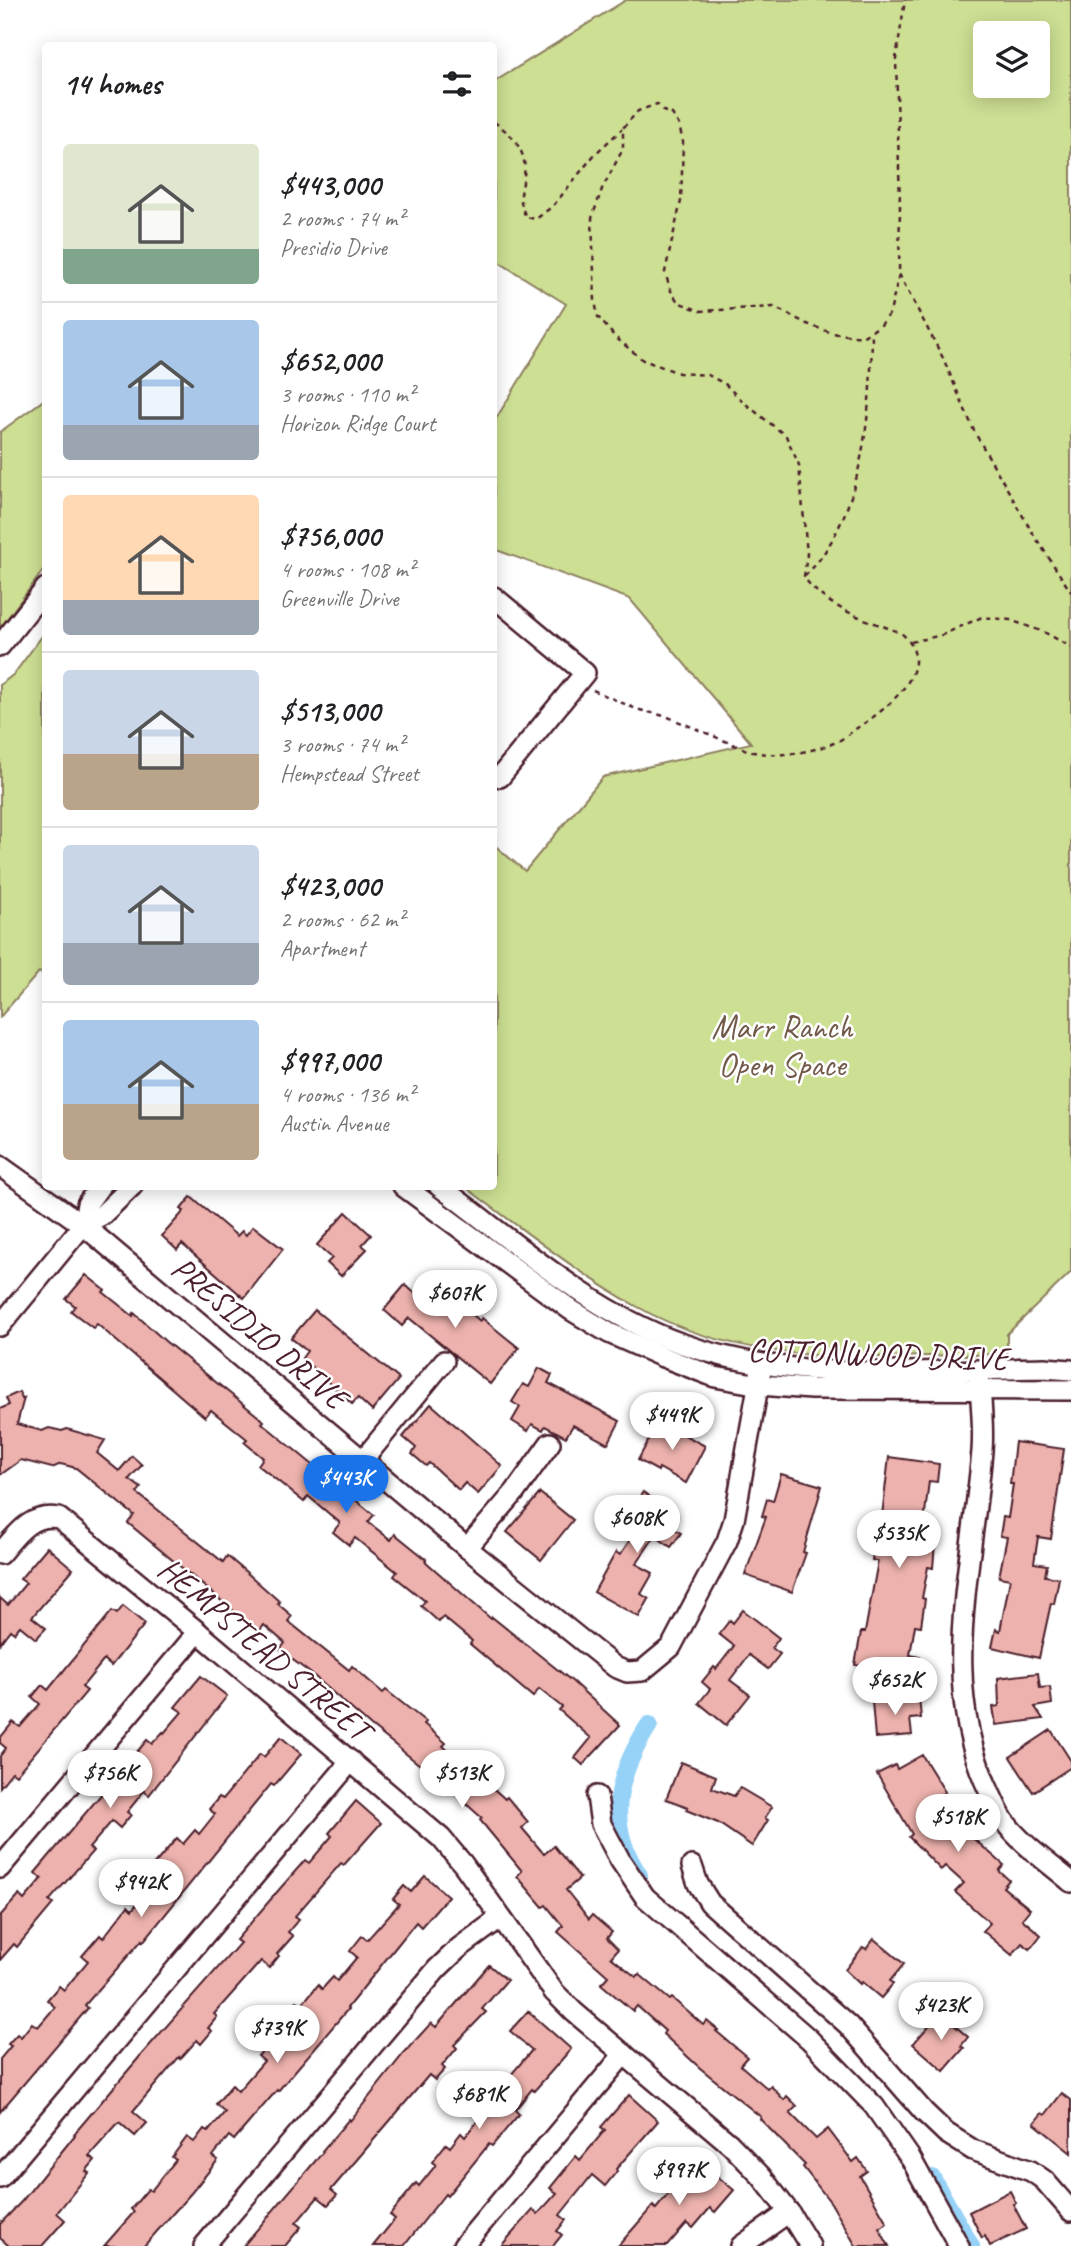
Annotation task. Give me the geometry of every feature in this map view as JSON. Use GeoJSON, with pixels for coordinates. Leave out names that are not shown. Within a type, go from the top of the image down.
{"type":"FeatureCollection","features":[{"type":"Feature","properties":{"kind":"street"},"geometry":{"type":"LineString","coordinates":[[0,646],[42,593]]}},
{"type":"Feature","properties":{"kind":"street"},"geometry":{"type":"LineString","coordinates":[[497,600],[585,673],[500,777]]}},
{"type":"Feature","properties":{"kind":"street","name":"PRESIDIO DRIVE"},"geometry":{"type":"LineString","coordinates":[[0,1166],[83,1225],[467,1548],[615,1667],[627,1672],[642,1671],[671,1647],[727,1541],[734,1520],[760,1385]]}},
{"type":"Feature","properties":{"kind":"street"},"geometry":{"type":"LineString","coordinates":[[83,1225],[87,1203],[97,1190]]}},
{"type":"Feature","properties":{"kind":"street"},"geometry":{"type":"LineString","coordinates":[[0,1326],[83,1225],[102,1215],[128,1190]]}},
{"type":"Feature","properties":{"kind":"street","name":"COTTONWOOD DRIVE"},"geometry":{"type":"LineString","coordinates":[[408,1190],[571,1310],[609,1333],[715,1377],[811,1390],[1071,1390]]}},
{"type":"Feature","properties":{"kind":"street","name":"COTTONWOOD DRIVE"},"geometry":{"type":"LineString","coordinates":[[444,1190],[585,1294],[622,1316],[678,1343],[762,1364],[832,1371],[1044,1368],[1071,1370]]}},
{"type":"Feature","properties":{"kind":"street"},"geometry":{"type":"LineString","coordinates":[[363,1460],[444,1362]]}},
{"type":"Feature","properties":{"kind":"street"},"geometry":{"type":"LineString","coordinates":[[760,1385],[762,1364]]}},
{"type":"Feature","properties":{"kind":"street"},"geometry":{"type":"LineString","coordinates":[[978,1369],[982,1448],[962,1636],[961,1684],[967,1730],[981,1775],[1002,1817],[1019,1837],[1071,1882]]}},
{"type":"Feature","properties":{"kind":"street"},"geometry":{"type":"LineString","coordinates":[[467,1548],[515,1492],[550,1443]]}},
{"type":"Feature","properties":{"kind":"street","name":"HEMPSTEAD STREET"},"geometry":{"type":"LineString","coordinates":[[0,1554],[26,1524],[48,1516],[59,1518],[351,1761],[441,1838],[463,1864],[554,1992],[730,2144],[761,2176],[789,2212],[810,2246]]}},
{"type":"Feature","properties":{"kind":"street"},"geometry":{"type":"LineString","coordinates":[[0,1868],[198,1632]]}},
{"type":"Feature","properties":{"kind":"street"},"geometry":{"type":"LineString","coordinates":[[0,2178],[351,1761]]}},
{"type":"Feature","properties":{"kind":"street"},"geometry":{"type":"LineString","coordinates":[[597,1797],[601,1824],[620,1860],[645,1897],[809,2039],[874,2106],[911,2159],[960,2246]]}},
{"type":"Feature","properties":{"kind":"street"},"geometry":{"type":"LineString","coordinates":[[692,1866],[698,1884],[710,1903],[848,2025],[924,2112],[946,2133],[973,2150],[1031,2171],[1044,2180],[1071,2211]]}},
{"type":"Feature","properties":{"kind":"street"},"geometry":{"type":"LineString","coordinates":[[204,2246],[437,1969],[459,1948],[500,1918]]}},
{"type":"Feature","properties":{"kind":"street"},"geometry":{"type":"LineString","coordinates":[[463,2246],[624,2054]]}},
{"type":"Feature","properties":{"kind":"street"},"geometry":{"type":"LineString","coordinates":[[741,2246],[789,2212]]}},
{"type":"Feature","properties":{"kind":"path"},"geometry":{"type":"LineString","coordinates":[[497,124],[505,130],[525,159],[520,205],[526,217],[536,219],[553,206],[595,154],[638,111],[657,104],[663,111],[671,114],[679,125],[683,142],[681,201],[664,272],[678,302],[700,311],[774,307],[832,333],[862,337],[872,332],[890,313],[899,274],[896,60],[905,0]]}},
{"type":"Feature","properties":{"kind":"path"},"geometry":{"type":"LineString","coordinates":[[578,681],[601,696],[668,717],[749,751],[760,754],[795,753],[835,743],[879,714],[910,679],[916,664],[911,642],[901,633],[825,601],[804,577],[807,554],[799,466],[786,436],[742,401],[726,384],[708,375],[679,373],[643,360],[615,337],[598,317],[592,218],[602,189],[623,149],[623,128]]}},
{"type":"Feature","properties":{"kind":"path"},"geometry":{"type":"LineString","coordinates":[[899,274],[943,358],[975,433],[1032,532],[1071,592]]}},
{"type":"Feature","properties":{"kind":"path"},"geometry":{"type":"LineString","coordinates":[[804,577],[817,564],[836,530],[854,484],[869,412],[872,332]]}},
{"type":"Feature","properties":{"kind":"path"},"geometry":{"type":"LineString","coordinates":[[911,642],[942,635],[982,617],[1010,620],[1044,632],[1071,647]]}},
{"type":"Feature","properties":{"kind":"green space","name":"Marr Ranch Open Space"},"geometry":{"type":"Polygon","coordinates":[[[626,0],[1071,0],[1071,1272],[1007,1334],[1007,1354],[864,1357],[817,1355],[724,1341],[680,1327],[614,1293],[469,1190],[497,1190],[497,848],[525,871],[603,777],[751,743],[630,599],[497,550],[497,417],[566,304],[497,261],[497,80],[626,0]]]}},
{"type":"Feature","properties":{"kind":"green space"},"geometry":{"type":"Polygon","coordinates":[[[42,401],[42,572],[0,628],[0,432],[42,401]]]}},
{"type":"Feature","properties":{"kind":"green space"},"geometry":{"type":"Polygon","coordinates":[[[42,636],[42,974],[39,972],[0,1017],[0,685],[14,674],[42,636]]]}},
{"type":"Feature","properties":{"kind":"building"},"geometry":{"type":"Polygon","coordinates":[[[191,1197],[237,1236],[242,1231],[246,1235],[253,1226],[283,1249],[244,1298],[182,1244],[177,1250],[162,1236],[184,1211],[181,1209],[191,1197]]]}},
{"type":"Feature","properties":{"kind":"building"},"geometry":{"type":"Polygon","coordinates":[[[346,1212],[371,1235],[362,1245],[367,1249],[341,1276],[327,1263],[332,1258],[317,1245],[346,1212]]]}},
{"type":"Feature","properties":{"kind":"building"},"geometry":{"type":"Polygon","coordinates":[[[86,1275],[105,1290],[103,1292],[133,1316],[134,1313],[264,1421],[262,1423],[313,1465],[310,1468],[339,1492],[342,1489],[374,1515],[368,1522],[391,1540],[395,1534],[491,1619],[492,1617],[573,1682],[620,1725],[583,1765],[575,1758],[591,1738],[559,1710],[562,1707],[539,1689],[533,1697],[470,1644],[472,1641],[443,1617],[439,1622],[421,1606],[425,1601],[394,1576],[397,1572],[355,1538],[349,1545],[333,1532],[340,1523],[308,1496],[304,1502],[258,1465],[263,1458],[244,1442],[247,1439],[211,1410],[205,1417],[97,1324],[93,1328],[71,1311],[75,1306],[66,1299],[86,1275]]]}},
{"type":"Feature","properties":{"kind":"building"},"geometry":{"type":"Polygon","coordinates":[[[436,1283],[480,1321],[482,1318],[519,1348],[490,1384],[409,1318],[402,1326],[384,1310],[405,1285],[422,1299],[436,1283]]]}},
{"type":"Feature","properties":{"kind":"building"},"geometry":{"type":"Polygon","coordinates":[[[315,1310],[399,1379],[372,1411],[358,1398],[352,1404],[302,1358],[307,1351],[291,1338],[315,1310]]]}},
{"type":"Feature","properties":{"kind":"building"},"geometry":{"type":"Polygon","coordinates":[[[539,1368],[552,1375],[548,1383],[620,1421],[608,1444],[573,1425],[566,1437],[545,1426],[543,1430],[532,1424],[528,1431],[512,1421],[520,1407],[512,1402],[523,1384],[529,1387],[539,1368]]]}},
{"type":"Feature","properties":{"kind":"building"},"geometry":{"type":"Polygon","coordinates":[[[19,1392],[22,1399],[24,1398],[17,1424],[42,1431],[49,1428],[62,1431],[67,1429],[105,1440],[97,1453],[119,1471],[132,1456],[142,1465],[129,1479],[141,1488],[137,1493],[223,1562],[227,1556],[280,1602],[278,1604],[292,1616],[288,1621],[349,1670],[352,1666],[383,1693],[386,1690],[426,1722],[424,1724],[446,1743],[443,1746],[505,1799],[507,1797],[528,1822],[522,1828],[544,1854],[554,1846],[580,1878],[566,1890],[589,1919],[592,1915],[612,1932],[607,1938],[618,1949],[611,1957],[636,1977],[639,1974],[670,2000],[672,1998],[703,2025],[707,2021],[718,2030],[716,2031],[747,2057],[740,2065],[768,2089],[771,2086],[784,2100],[787,2096],[797,2106],[790,2113],[816,2139],[828,2129],[853,2162],[858,2158],[867,2171],[860,2176],[887,2223],[879,2228],[889,2246],[856,2246],[831,2203],[803,2167],[805,2165],[761,2117],[700,2068],[637,2006],[633,2011],[601,1984],[608,1976],[558,1932],[563,1926],[517,1876],[522,1871],[480,1820],[482,1818],[426,1768],[280,1650],[285,1643],[264,1625],[259,1632],[128,1523],[134,1515],[76,1468],[61,1464],[52,1468],[21,1460],[0,1475],[0,1409],[9,1405],[6,1398],[19,1392]]]}},
{"type":"Feature","properties":{"kind":"building"},"geometry":{"type":"Polygon","coordinates":[[[431,1404],[502,1466],[478,1494],[465,1483],[459,1490],[429,1463],[426,1466],[412,1454],[416,1448],[403,1437],[431,1404]]]}},
{"type":"Feature","properties":{"kind":"building"},"geometry":{"type":"Polygon","coordinates":[[[659,1421],[705,1446],[686,1483],[638,1460],[659,1421]]]}},
{"type":"Feature","properties":{"kind":"building"},"geometry":{"type":"Polygon","coordinates":[[[1015,1442],[1064,1449],[1051,1539],[1038,1537],[1034,1563],[1047,1565],[1045,1576],[1059,1578],[1039,1658],[992,1647],[996,1629],[1000,1631],[1010,1579],[999,1577],[1007,1537],[1000,1536],[1003,1517],[1008,1518],[1015,1442]]]}},
{"type":"Feature","properties":{"kind":"building"},"geometry":{"type":"Polygon","coordinates":[[[889,1457],[939,1464],[937,1482],[929,1481],[924,1521],[929,1522],[927,1542],[935,1543],[933,1568],[928,1567],[922,1598],[925,1599],[921,1626],[915,1625],[910,1655],[920,1657],[917,1674],[896,1670],[895,1679],[877,1676],[878,1668],[855,1665],[861,1632],[865,1632],[878,1561],[872,1560],[874,1548],[863,1546],[865,1531],[876,1533],[878,1516],[882,1516],[889,1457]]]}},
{"type":"Feature","properties":{"kind":"building"},"geometry":{"type":"Polygon","coordinates":[[[781,1474],[822,1486],[803,1552],[806,1553],[792,1592],[745,1575],[766,1517],[762,1516],[767,1499],[773,1501],[781,1474]]]}},
{"type":"Feature","properties":{"kind":"building"},"geometry":{"type":"Polygon","coordinates":[[[643,1492],[678,1516],[671,1527],[681,1533],[671,1547],[655,1536],[636,1564],[653,1573],[641,1594],[649,1599],[639,1617],[594,1592],[616,1552],[620,1555],[637,1529],[624,1520],[643,1492]]]}},
{"type":"Feature","properties":{"kind":"building"},"geometry":{"type":"Polygon","coordinates":[[[540,1493],[573,1520],[541,1560],[507,1532],[540,1493]]]}},
{"type":"Feature","properties":{"kind":"building"},"geometry":{"type":"Polygon","coordinates":[[[47,1547],[73,1569],[32,1617],[46,1628],[36,1639],[20,1626],[14,1633],[10,1630],[0,1643],[0,1598],[8,1605],[26,1583],[20,1579],[47,1547]]]}},
{"type":"Feature","properties":{"kind":"building"},"geometry":{"type":"Polygon","coordinates":[[[123,1606],[145,1624],[111,1666],[104,1660],[82,1687],[87,1691],[16,1775],[12,1772],[0,1787],[0,1756],[6,1748],[0,1743],[0,1738],[13,1722],[20,1727],[40,1704],[32,1697],[42,1685],[48,1690],[112,1611],[117,1614],[123,1606]]]}},
{"type":"Feature","properties":{"kind":"building"},"geometry":{"type":"Polygon","coordinates":[[[743,1610],[779,1638],[772,1648],[780,1654],[768,1669],[749,1655],[730,1680],[750,1695],[726,1725],[699,1703],[710,1689],[702,1682],[734,1646],[719,1634],[730,1620],[733,1623],[743,1610]]]}},
{"type":"Feature","properties":{"kind":"building"},"geometry":{"type":"Polygon","coordinates":[[[1038,1673],[1040,1688],[1050,1687],[1052,1704],[1035,1707],[1043,1719],[996,1725],[993,1707],[999,1706],[998,1678],[1038,1673]]]}},
{"type":"Feature","properties":{"kind":"building"},"geometry":{"type":"Polygon","coordinates":[[[201,1676],[227,1696],[149,1795],[144,1791],[127,1812],[131,1815],[120,1828],[112,1821],[89,1848],[93,1851],[49,1901],[53,1904],[17,1947],[14,1944],[0,1960],[0,1916],[19,1895],[24,1900],[42,1879],[35,1873],[147,1740],[152,1744],[182,1712],[175,1707],[201,1676]]]}},
{"type":"Feature","properties":{"kind":"building"},"geometry":{"type":"Polygon","coordinates":[[[919,1697],[921,1718],[910,1719],[912,1735],[875,1738],[872,1701],[919,1697]]]}},
{"type":"Feature","properties":{"kind":"building"},"geometry":{"type":"Polygon","coordinates":[[[1051,1730],[1071,1761],[1071,1767],[1033,1792],[1010,1757],[1051,1730]]]}},
{"type":"Feature","properties":{"kind":"building"},"geometry":{"type":"Polygon","coordinates":[[[281,1737],[301,1754],[274,1786],[271,1784],[143,1942],[142,1940],[85,2005],[88,2008],[0,2112],[0,2059],[11,2046],[8,2044],[17,2034],[21,2037],[32,2023],[38,2027],[55,2007],[47,2000],[59,1986],[64,1990],[88,1961],[82,1956],[100,1935],[103,1938],[128,1906],[132,1910],[161,1875],[152,1867],[177,1838],[183,1844],[195,1830],[199,1834],[215,1814],[209,1809],[219,1797],[223,1799],[260,1754],[264,1757],[281,1737]]]}},
{"type":"Feature","properties":{"kind":"building"},"geometry":{"type":"Polygon","coordinates":[[[922,1755],[945,1792],[932,1800],[960,1830],[966,1825],[977,1837],[974,1839],[1004,1865],[999,1871],[1009,1880],[1003,1887],[1030,1909],[1022,1919],[1041,1935],[1030,1949],[1022,1943],[1012,1955],[983,1931],[990,1923],[955,1892],[964,1883],[945,1866],[941,1870],[909,1837],[912,1834],[877,1774],[895,1765],[897,1769],[922,1755]]]}},
{"type":"Feature","properties":{"kind":"building"},"geometry":{"type":"Polygon","coordinates":[[[681,1762],[716,1776],[712,1788],[734,1796],[740,1788],[772,1807],[765,1818],[768,1820],[752,1846],[718,1823],[666,1799],[681,1762]]]}},
{"type":"Feature","properties":{"kind":"building"},"geometry":{"type":"Polygon","coordinates":[[[356,1801],[381,1823],[344,1865],[341,1863],[295,1916],[299,1919],[288,1932],[293,1936],[277,1954],[279,1956],[269,1968],[261,1961],[214,2014],[217,2017],[208,2028],[212,2031],[201,2044],[197,2040],[180,2059],[179,2057],[133,2111],[147,2123],[135,2136],[119,2122],[89,2156],[95,2160],[86,2171],[89,2173],[57,2213],[65,2220],[42,2246],[9,2246],[0,2238],[0,2224],[22,2201],[142,2054],[240,1943],[236,1940],[277,1892],[305,1860],[309,1863],[332,1836],[329,1833],[356,1801]]]}},
{"type":"Feature","properties":{"kind":"building"},"geometry":{"type":"Polygon","coordinates":[[[425,1876],[448,1896],[421,1927],[416,1922],[348,2009],[234,2140],[229,2136],[213,2156],[218,2160],[192,2192],[144,2246],[104,2246],[134,2212],[131,2209],[148,2189],[151,2191],[176,2160],[172,2157],[187,2137],[194,2142],[204,2129],[208,2132],[225,2112],[216,2104],[232,2085],[238,2091],[264,2061],[258,2056],[274,2038],[280,2043],[298,2022],[287,2013],[297,2001],[302,2004],[318,1985],[322,1989],[333,1977],[337,1981],[357,1957],[350,1951],[362,1936],[367,1940],[399,1904],[393,1899],[404,1886],[411,1892],[425,1876]]]}},
{"type":"Feature","properties":{"kind":"building"},"geometry":{"type":"Polygon","coordinates":[[[874,1939],[904,1964],[881,1998],[845,1970],[863,1947],[866,1949],[874,1939]]]}},
{"type":"Feature","properties":{"kind":"building"},"geometry":{"type":"Polygon","coordinates":[[[489,1965],[507,1980],[482,2009],[486,2012],[454,2045],[457,2048],[442,2066],[445,2069],[435,2080],[429,2075],[331,2190],[337,2195],[328,2205],[318,2197],[296,2223],[301,2227],[285,2246],[243,2246],[404,2053],[431,2023],[436,2027],[489,1965]]]}},
{"type":"Feature","properties":{"kind":"building"},"geometry":{"type":"Polygon","coordinates":[[[528,2011],[571,2049],[534,2091],[532,2089],[515,2110],[519,2114],[492,2146],[489,2144],[447,2196],[445,2194],[404,2246],[373,2246],[395,2219],[390,2215],[416,2183],[419,2186],[436,2165],[432,2162],[446,2144],[450,2147],[461,2133],[465,2137],[486,2110],[477,2103],[486,2091],[493,2096],[532,2050],[510,2031],[528,2011]]]}},
{"type":"Feature","properties":{"kind":"building"},"geometry":{"type":"Polygon","coordinates":[[[940,2013],[968,2037],[961,2046],[964,2048],[944,2071],[913,2044],[940,2013]]]}},
{"type":"Feature","properties":{"kind":"building"},"geometry":{"type":"Polygon","coordinates":[[[1062,2093],[1071,2100],[1071,2153],[1034,2123],[1042,2113],[1045,2115],[1062,2093]]]}},
{"type":"Feature","properties":{"kind":"building"},"geometry":{"type":"Polygon","coordinates":[[[629,2095],[658,2121],[616,2169],[605,2186],[592,2175],[560,2215],[566,2220],[557,2231],[562,2235],[553,2246],[501,2246],[533,2210],[538,2214],[557,2193],[550,2188],[576,2156],[580,2160],[605,2130],[601,2127],[629,2095]]]}},
{"type":"Feature","properties":{"kind":"building"},"geometry":{"type":"Polygon","coordinates":[[[669,2155],[698,2179],[700,2177],[704,2181],[712,2172],[734,2190],[715,2212],[710,2208],[693,2228],[687,2223],[667,2246],[618,2246],[653,2206],[656,2209],[680,2180],[661,2165],[669,2155]]]}},
{"type":"Feature","properties":{"kind":"building"},"geometry":{"type":"Polygon","coordinates":[[[1010,2191],[1016,2203],[1013,2204],[1026,2229],[990,2246],[985,2236],[982,2238],[969,2212],[1010,2191]]]}},
{"type":"Feature","properties":{"kind":"waterway"},"geometry":{"type":"LineString","coordinates":[[639,1875],[621,1837],[619,1799],[629,1762],[649,1725]]}},
{"type":"Feature","properties":{"kind":"waterway"},"geometry":{"type":"LineString","coordinates":[[932,2178],[971,2246]]}}]}
